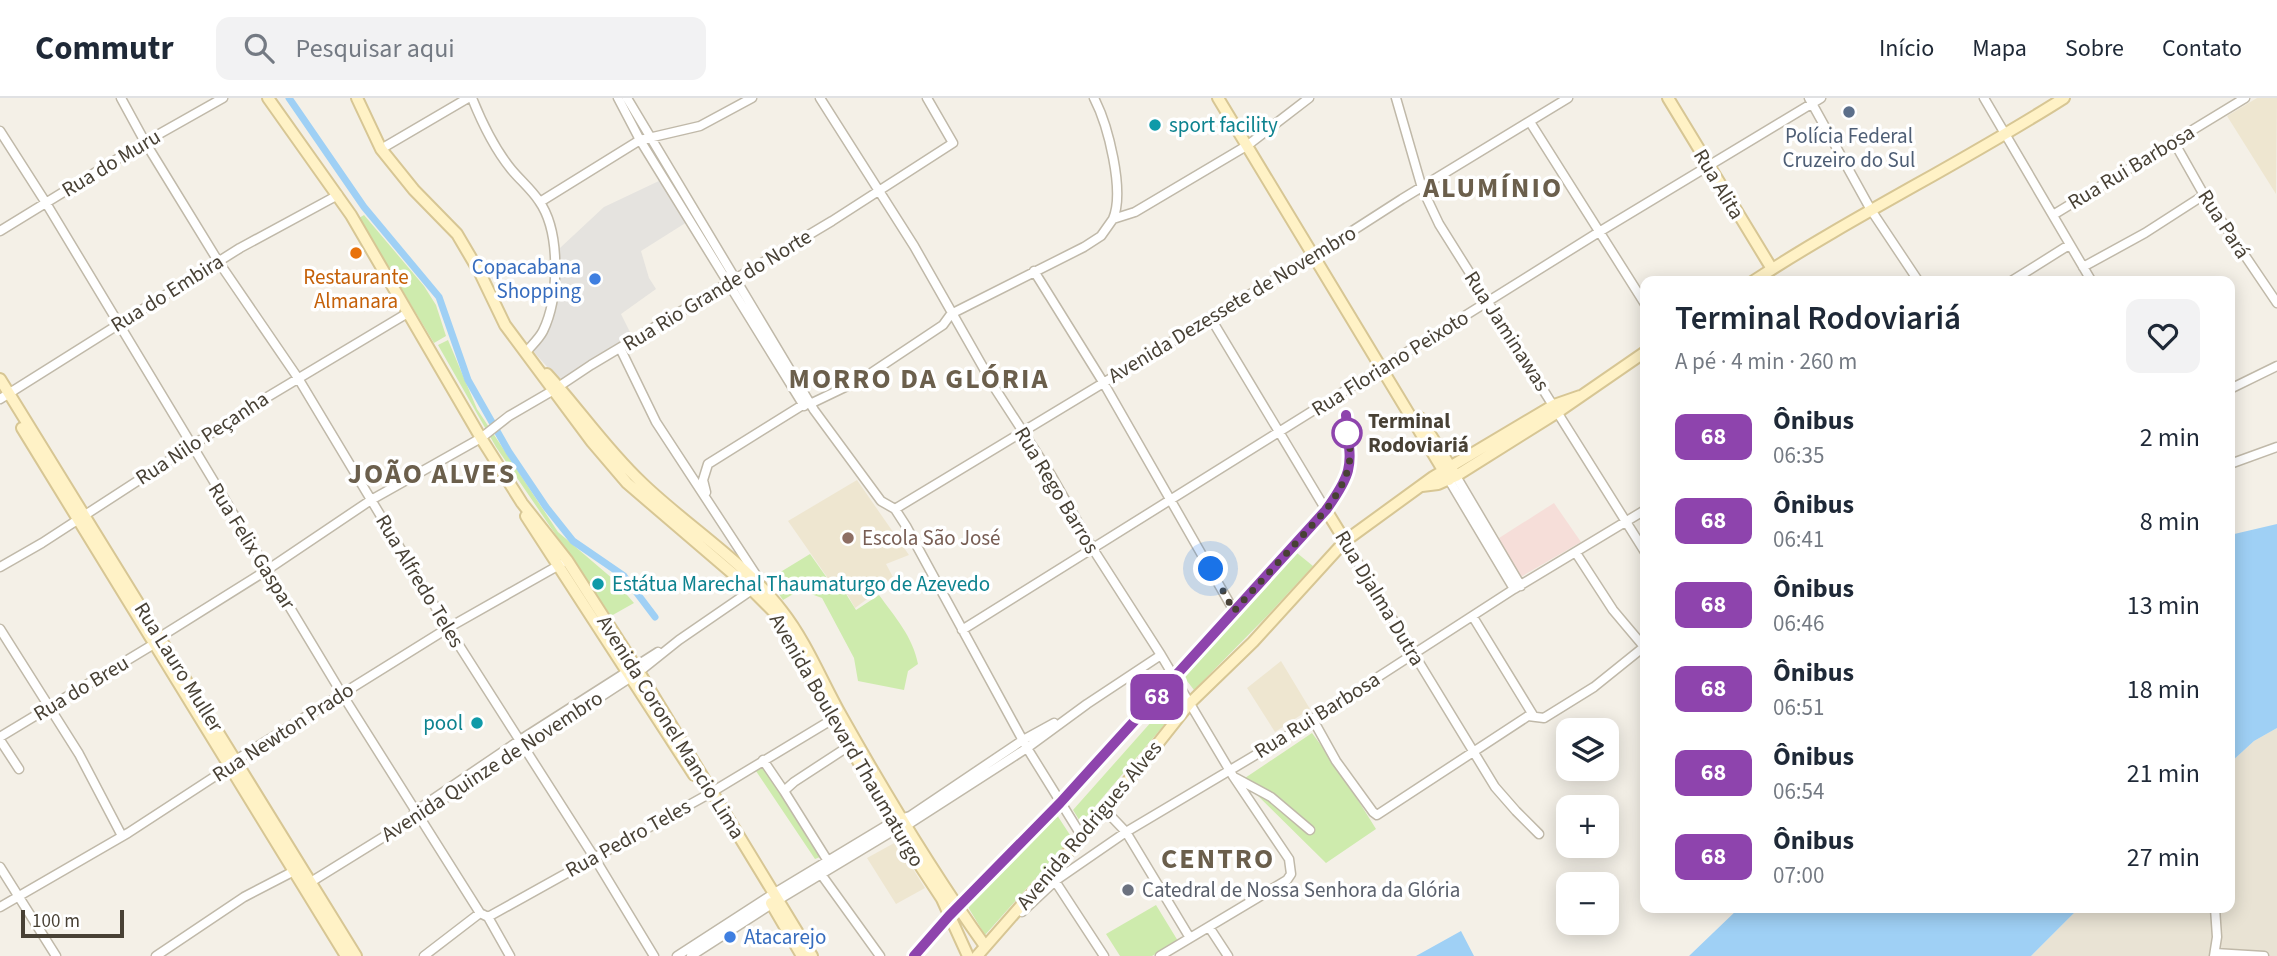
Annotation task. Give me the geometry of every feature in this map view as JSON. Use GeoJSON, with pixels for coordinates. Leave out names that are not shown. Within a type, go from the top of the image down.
{"type":"FeatureCollection","features":[{"type":"Feature","properties":{"kind":"street","name":"Rua Alfredo Teles"},"geometry":{"type":"LineString","coordinates":[[121,98],[218,261],[298,378],[448,628],[654,956]]}},
{"type":"Feature","properties":{"kind":"street","name":"Rua do Muru"},"geometry":{"type":"LineString","coordinates":[[0,231],[145,142],[223,98]]}},
{"type":"Feature","properties":{"kind":"street","name":"Avenida Coronel Mancio Lima"},"geometry":{"type":"LineString","coordinates":[[268,98],[338,195],[481,438],[710,793],[773,899],[812,956]]}},
{"type":"Feature","properties":{"kind":"street"},"geometry":{"type":"LineString","coordinates":[[381,149],[470,98],[509,167],[540,202],[550,226],[555,251],[554,281],[544,329],[529,356]]}},
{"type":"Feature","properties":{"kind":"street"},"geometry":{"type":"LineString","coordinates":[[618,98],[696,221],[801,406]]}},
{"type":"Feature","properties":{"kind":"street"},"geometry":{"type":"LineString","coordinates":[[627,98],[644,139]]}},
{"type":"Feature","properties":{"kind":"street"},"geometry":{"type":"LineString","coordinates":[[540,202],[644,139],[700,126],[752,98]]}},
{"type":"Feature","properties":{"kind":"street","name":"Rua Rego Barros"},"geometry":{"type":"LineString","coordinates":[[820,98],[880,190],[1022,432],[1051,475],[1093,549],[1161,655],[1231,773],[1289,859],[1291,874],[1287,880],[1209,927]]}},
{"type":"Feature","properties":{"kind":"street","name":"Rua Rio Grande do Norte"},"geometry":{"type":"LineString","coordinates":[[481,438],[620,348],[953,143],[927,98]]}},
{"type":"Feature","properties":{"kind":"street"},"geometry":{"type":"LineString","coordinates":[[711,505],[703,480],[708,464],[801,406],[813,407],[862,379],[943,325],[951,314],[1101,236],[1113,219],[1118,198],[1117,181],[1100,109],[1094,98]]}},
{"type":"Feature","properties":{"kind":"street"},"geometry":{"type":"LineString","coordinates":[[1218,98],[1517,587]]}},
{"type":"Feature","properties":{"kind":"street"},"geometry":{"type":"LineString","coordinates":[[1113,219],[1135,212],[1248,145],[1309,98]]}},
{"type":"Feature","properties":{"kind":"street","name":"Rua Jaminawas"},"geometry":{"type":"LineString","coordinates":[[1396,98],[1422,188],[1439,224],[1640,544]]}},
{"type":"Feature","properties":{"kind":"street","name":"Avenida Dezessete de Novembro"},"geometry":{"type":"LineString","coordinates":[[895,509],[1568,98]]}},
{"type":"Feature","properties":{"kind":"street","name":"Rua Alita"},"geometry":{"type":"LineString","coordinates":[[1668,98],[1772,269]]}},
{"type":"Feature","properties":{"kind":"street","name":"Rua Floriano Peixoto"},"geometry":{"type":"LineString","coordinates":[[962,630],[1599,232],[1811,101],[1821,98]]}},
{"type":"Feature","properties":{"kind":"street"},"geometry":{"type":"LineString","coordinates":[[1984,98],[2089,276]]}},
{"type":"Feature","properties":{"kind":"street"},"geometry":{"type":"LineString","coordinates":[[1761,276],[1871,210],[2006,135],[2064,98]]}},
{"type":"Feature","properties":{"kind":"street","name":"Rua Rui Barbosa"},"geometry":{"type":"LineString","coordinates":[[2053,215],[2245,98]]}},
{"type":"Feature","properties":{"kind":"street","name":"Avenida Boulevard Thaumaturgo"},"geometry":{"type":"LineString","coordinates":[[358,99],[381,149],[414,190],[457,234],[480,273],[505,325],[627,483],[673,516],[757,585],[837,716],[942,899],[954,912]]}},
{"type":"Feature","properties":{"kind":"street"},"geometry":{"type":"LineString","coordinates":[[1811,101],[1871,210],[1915,276]]}},
{"type":"Feature","properties":{"kind":"street"},"geometry":{"type":"LineString","coordinates":[[1530,122],[1640,296]]}},
{"type":"Feature","properties":{"kind":"street","name":"Rua Felix Gaspar"},"geometry":{"type":"LineString","coordinates":[[0,131],[342,694],[510,956]]}},
{"type":"Feature","properties":{"kind":"street","name":"Rua Pará"},"geometry":{"type":"LineString","coordinates":[[2174,142],[2204,195],[2277,303]]}},
{"type":"Feature","properties":{"kind":"street","name":"Rua do Embira"},"geometry":{"type":"LineString","coordinates":[[3,395],[218,261],[338,195]]}},
{"type":"Feature","properties":{"kind":"street"},"geometry":{"type":"LineString","coordinates":[[2084,267],[2145,233],[2204,195]]}},
{"type":"Feature","properties":{"kind":"street","name":"Rua Rui Barbosa"},"geometry":{"type":"LineString","coordinates":[[2020,276],[2069,245]]}},
{"type":"Feature","properties":{"kind":"street"},"geometry":{"type":"LineString","coordinates":[[1034,271],[1172,499],[1234,611]]}},
{"type":"Feature","properties":{"kind":"street"},"geometry":{"type":"LineString","coordinates":[[731,281],[813,407],[881,501],[895,509],[1025,744],[1082,835]]}},
{"type":"Feature","properties":{"kind":"street","name":"Rua Nilo Peçanha"},"geometry":{"type":"LineString","coordinates":[[0,567],[298,378],[407,314]]}},
{"type":"Feature","properties":{"kind":"street","name":"Rua Djalma Dutra"},"geometry":{"type":"LineString","coordinates":[[1210,317],[1472,752],[1495,787],[1539,834]]}},
{"type":"Feature","properties":{"kind":"street"},"geometry":{"type":"LineString","coordinates":[[620,348],[656,422],[711,505],[757,585]]}},
{"type":"Feature","properties":{"kind":"street","name":"Avenida Rodrigues Alves"},"geometry":{"type":"LineString","coordinates":[[977,956],[988,951],[999,932],[1105,810],[1190,703],[1254,642],[1345,541],[1399,500],[1450,474],[1640,358]]}},
{"type":"Feature","properties":{"kind":"street"},"geometry":{"type":"LineString","coordinates":[[2235,387],[2277,366]]}},
{"type":"Feature","properties":{"kind":"street","name":"Rua Lauro Muller"},"geometry":{"type":"LineString","coordinates":[[0,379],[3,395],[233,763],[346,956]]}},
{"type":"Feature","properties":{"kind":"street","name":"Avenida Rodrigues Alves"},"geometry":{"type":"LineString","coordinates":[[914,956],[1060,803],[1326,510],[1344,484],[1350,467],[1351,450],[1346,415]]}},
{"type":"Feature","properties":{"kind":"street","name":"Rua do Breu"},"geometry":{"type":"LineString","coordinates":[[0,738],[267,570],[371,500],[481,438]]}},
{"type":"Feature","properties":{"kind":"street"},"geometry":{"type":"LineString","coordinates":[[2235,462],[2277,447]]}},
{"type":"Feature","properties":{"kind":"street","name":"Rua Rui Barbosa"},"geometry":{"type":"LineString","coordinates":[[999,932],[1055,881],[1126,832],[1231,773],[1517,587],[1640,513]]}},
{"type":"Feature","properties":{"kind":"street"},"geometry":{"type":"LineString","coordinates":[[1576,553],[1613,610],[1640,641]]}},
{"type":"Feature","properties":{"kind":"street","name":"Rua Newton Prado"},"geometry":{"type":"LineString","coordinates":[[0,907],[122,836],[448,628],[563,563]]}},
{"type":"Feature","properties":{"kind":"street","name":"Avenida Quinze de Novembro"},"geometry":{"type":"LineString","coordinates":[[305,882],[417,813],[679,640],[757,585]]}},
{"type":"Feature","properties":{"kind":"street"},"geometry":{"type":"LineString","coordinates":[[1473,617],[1533,715]]}},
{"type":"Feature","properties":{"kind":"street"},"geometry":{"type":"LineString","coordinates":[[0,629],[79,754],[122,836]]}},
{"type":"Feature","properties":{"kind":"street"},"geometry":{"type":"LineString","coordinates":[[1312,718],[1336,761],[1377,815],[1528,716],[1544,718],[1594,687],[1640,651]]}},
{"type":"Feature","properties":{"kind":"street"},"geometry":{"type":"LineString","coordinates":[[677,956],[899,824],[1161,655]]}},
{"type":"Feature","properties":{"kind":"street","name":"Avenida Boulevard Thaumaturgo"},"geometry":{"type":"LineString","coordinates":[[837,716],[849,746],[899,824]]}},
{"type":"Feature","properties":{"kind":"street","name":"Rua Pedro Teles"},"geometry":{"type":"LineString","coordinates":[[424,956],[484,915],[710,793],[837,716]]}},
{"type":"Feature","properties":{"kind":"street"},"geometry":{"type":"LineString","coordinates":[[0,738],[19,769]]}},
{"type":"Feature","properties":{"kind":"street"},"geometry":{"type":"LineString","coordinates":[[784,791],[849,746]]}},
{"type":"Feature","properties":{"kind":"street"},"geometry":{"type":"LineString","coordinates":[[763,760],[830,864]]}},
{"type":"Feature","properties":{"kind":"street"},"geometry":{"type":"LineString","coordinates":[[1231,773],[1271,797],[1310,830]]}},
{"type":"Feature","properties":{"kind":"street"},"geometry":{"type":"LineString","coordinates":[[1105,810],[1126,832],[1190,938]]}},
{"type":"Feature","properties":{"kind":"street"},"geometry":{"type":"LineString","coordinates":[[0,867],[56,956]]}},
{"type":"Feature","properties":{"kind":"street"},"geometry":{"type":"LineString","coordinates":[[156,956],[168,953],[244,897],[297,869]]}},
{"type":"Feature","properties":{"kind":"street"},"geometry":{"type":"LineString","coordinates":[[819,872],[880,956]]}},
{"type":"Feature","properties":{"kind":"street"},"geometry":{"type":"LineString","coordinates":[[1055,881],[1104,956]]}},
{"type":"Feature","properties":{"kind":"street","name":"Rua Lauro Muller"},"geometry":{"type":"LineString","coordinates":[[305,882],[356,956]]}},
{"type":"Feature","properties":{"kind":"street","name":"Avenida Coronel Mancio Lima"},"geometry":{"type":"LineString","coordinates":[[773,899],[802,956]]}},
{"type":"Feature","properties":{"kind":"street"},"geometry":{"type":"LineString","coordinates":[[691,956],[773,899]]}},
{"type":"Feature","properties":{"kind":"street"},"geometry":{"type":"LineString","coordinates":[[954,912],[988,951]]}},
{"type":"Feature","properties":{"kind":"street"},"geometry":{"type":"LineString","coordinates":[[954,912],[968,956]]}},
{"type":"Feature","properties":{"kind":"street"},"geometry":{"type":"LineString","coordinates":[[2215,913],[2214,955],[2264,956]]}},
{"type":"Feature","properties":{"kind":"street"},"geometry":{"type":"LineString","coordinates":[[1160,956],[1209,927],[1228,956]]}},
{"type":"Feature","properties":{"kind":"shaded area"},"geometry":{"type":"Polygon","coordinates":[[[2257,98],[2277,98],[2276,194],[2227,116],[2257,98]]]}},
{"type":"Feature","properties":{"kind":"shaded area"},"geometry":{"type":"Polygon","coordinates":[[[661,180],[687,222],[641,251],[649,278],[656,289],[621,314],[633,338],[561,382],[532,350],[543,337],[559,266],[560,248],[604,207],[661,180]]]}},
{"type":"Feature","properties":{"kind":"shaded area","name":"Escola São José"},"geometry":{"type":"Polygon","coordinates":[[[857,480],[909,555],[886,564],[894,579],[855,608],[839,580],[832,584],[788,521],[857,480]]]}},
{"type":"Feature","properties":{"kind":"shaded area"},"geometry":{"type":"Polygon","coordinates":[[[1554,503],[1581,542],[1519,578],[1496,540],[1554,503]]]}},
{"type":"Feature","properties":{"kind":"shaded area"},"geometry":{"type":"Polygon","coordinates":[[[1281,661],[1310,709],[1275,732],[1247,688],[1281,661]]]}},
{"type":"Feature","properties":{"kind":"shaded area"},"geometry":{"type":"Polygon","coordinates":[[[2277,728],[2277,956],[2031,956],[2074,913],[2235,913],[2235,758],[2254,741],[2277,728]]]}},
{"type":"Feature","properties":{"kind":"shaded area"},"geometry":{"type":"Polygon","coordinates":[[[896,842],[925,888],[896,904],[867,858],[896,842]]]}},
{"type":"Feature","properties":{"kind":"green space"},"geometry":{"type":"Polygon","coordinates":[[[364,215],[424,286],[436,305],[446,336],[434,343],[359,218],[364,215]]]}},
{"type":"Feature","properties":{"kind":"green space"},"geometry":{"type":"Polygon","coordinates":[[[448,340],[477,409],[558,532],[613,579],[634,603],[611,616],[496,447],[438,345],[448,340]]]}},
{"type":"Feature","properties":{"kind":"green space"},"geometry":{"type":"Polygon","coordinates":[[[1297,553],[1313,566],[1194,690],[1184,677],[1252,598],[1297,553]]]}},
{"type":"Feature","properties":{"kind":"green space"},"geometry":{"type":"Polygon","coordinates":[[[810,554],[832,585],[838,581],[856,610],[879,595],[897,619],[908,636],[918,664],[908,671],[904,690],[858,681],[854,658],[822,598],[800,590],[783,600],[769,579],[810,554]]]}},
{"type":"Feature","properties":{"kind":"green space"},"geometry":{"type":"Polygon","coordinates":[[[1176,694],[1181,705],[1081,823],[1073,810],[1176,694]]]}},
{"type":"Feature","properties":{"kind":"green space"},"geometry":{"type":"Polygon","coordinates":[[[1312,733],[1338,768],[1376,829],[1326,863],[1242,780],[1312,733]]]}},
{"type":"Feature","properties":{"kind":"green space"},"geometry":{"type":"Polygon","coordinates":[[[768,759],[782,780],[781,792],[820,857],[815,859],[754,768],[768,759]]]}},
{"type":"Feature","properties":{"kind":"green space"},"geometry":{"type":"Polygon","coordinates":[[[1053,815],[1057,815],[1070,835],[1070,840],[985,935],[968,907],[1053,815]]]}},
{"type":"Feature","properties":{"kind":"green space"},"geometry":{"type":"Polygon","coordinates":[[[1156,905],[1178,941],[1152,956],[1120,956],[1106,934],[1156,905]]]}},
{"type":"Feature","properties":{"kind":"water"},"geometry":{"type":"Polygon","coordinates":[[[2277,524],[2277,728],[2254,741],[2235,758],[2235,534],[2277,524]]]}},
{"type":"Feature","properties":{"kind":"water"},"geometry":{"type":"Polygon","coordinates":[[[1734,913],[2074,913],[2031,956],[1689,956],[1734,913]]]}},
{"type":"Feature","properties":{"kind":"water"},"geometry":{"type":"Polygon","coordinates":[[[1461,931],[1474,956],[1416,956],[1461,931]]]}},
{"type":"Feature","properties":{"kind":"waterway"},"geometry":{"type":"LineString","coordinates":[[289,98],[364,207],[439,297],[468,380],[509,452],[546,507],[573,541],[624,576],[655,617]]}},
{"type":"Feature","properties":{"kind":"bus line","name":"68"},"geometry":{"type":"LineString","coordinates":[[914,956],[949,916],[1060,803],[1326,510],[1344,484],[1350,467],[1351,450],[1346,415]]}},
{"type":"Feature","properties":{"kind":"place","name":"Polícia Federal Cruzeiro do Sul"},"geometry":{"type":"Point","coordinates":[1849,112]}},
{"type":"Feature","properties":{"kind":"place","name":"sport facility"},"geometry":{"type":"Point","coordinates":[1155,125]}},
{"type":"Feature","properties":{"kind":"place","name":"Restaurante Almanara"},"geometry":{"type":"Point","coordinates":[356,253]}},
{"type":"Feature","properties":{"kind":"place","name":"Copacabana Shopping"},"geometry":{"type":"Point","coordinates":[595,279]}},
{"type":"Feature","properties":{"kind":"place","name":"Terminal Rodoviariá"},"geometry":{"type":"Point","coordinates":[1347,433]}},
{"type":"Feature","properties":{"kind":"place","name":"Escola São José"},"geometry":{"type":"Point","coordinates":[848,538]}},
{"type":"Feature","properties":{"kind":"place","name":"Estátua Marechal Thaumaturgo de Azevedo"},"geometry":{"type":"Point","coordinates":[598,584]}},
{"type":"Feature","properties":{"kind":"place","name":"pool"},"geometry":{"type":"Point","coordinates":[477,723]}},
{"type":"Feature","properties":{"kind":"place","name":"Catedral de Nossa Senhora da Glória"},"geometry":{"type":"Point","coordinates":[1128,890]}},
{"type":"Feature","properties":{"kind":"place","name":"Atacarejo"},"geometry":{"type":"Point","coordinates":[730,937]}},
{"type":"Feature","properties":{"kind":"district","name":"ALUMÍNIO"},"geometry":{"type":"Point","coordinates":[1493,187]}},
{"type":"Feature","properties":{"kind":"district","name":"MORRO DA GLÓRIA"},"geometry":{"type":"Point","coordinates":[919,378]}},
{"type":"Feature","properties":{"kind":"district","name":"JOÃO ALVES"},"geometry":{"type":"Point","coordinates":[432,473]}},
{"type":"Feature","properties":{"kind":"district","name":"CENTRO"},"geometry":{"type":"Point","coordinates":[1218,858]}},
{"type":"Feature","properties":{"kind":"route"},"geometry":{"type":"LineString","coordinates":[[1211,569],[1234,611],[1326,510],[1339,492],[1350,467],[1351,450],[1347,433]]}}]}
